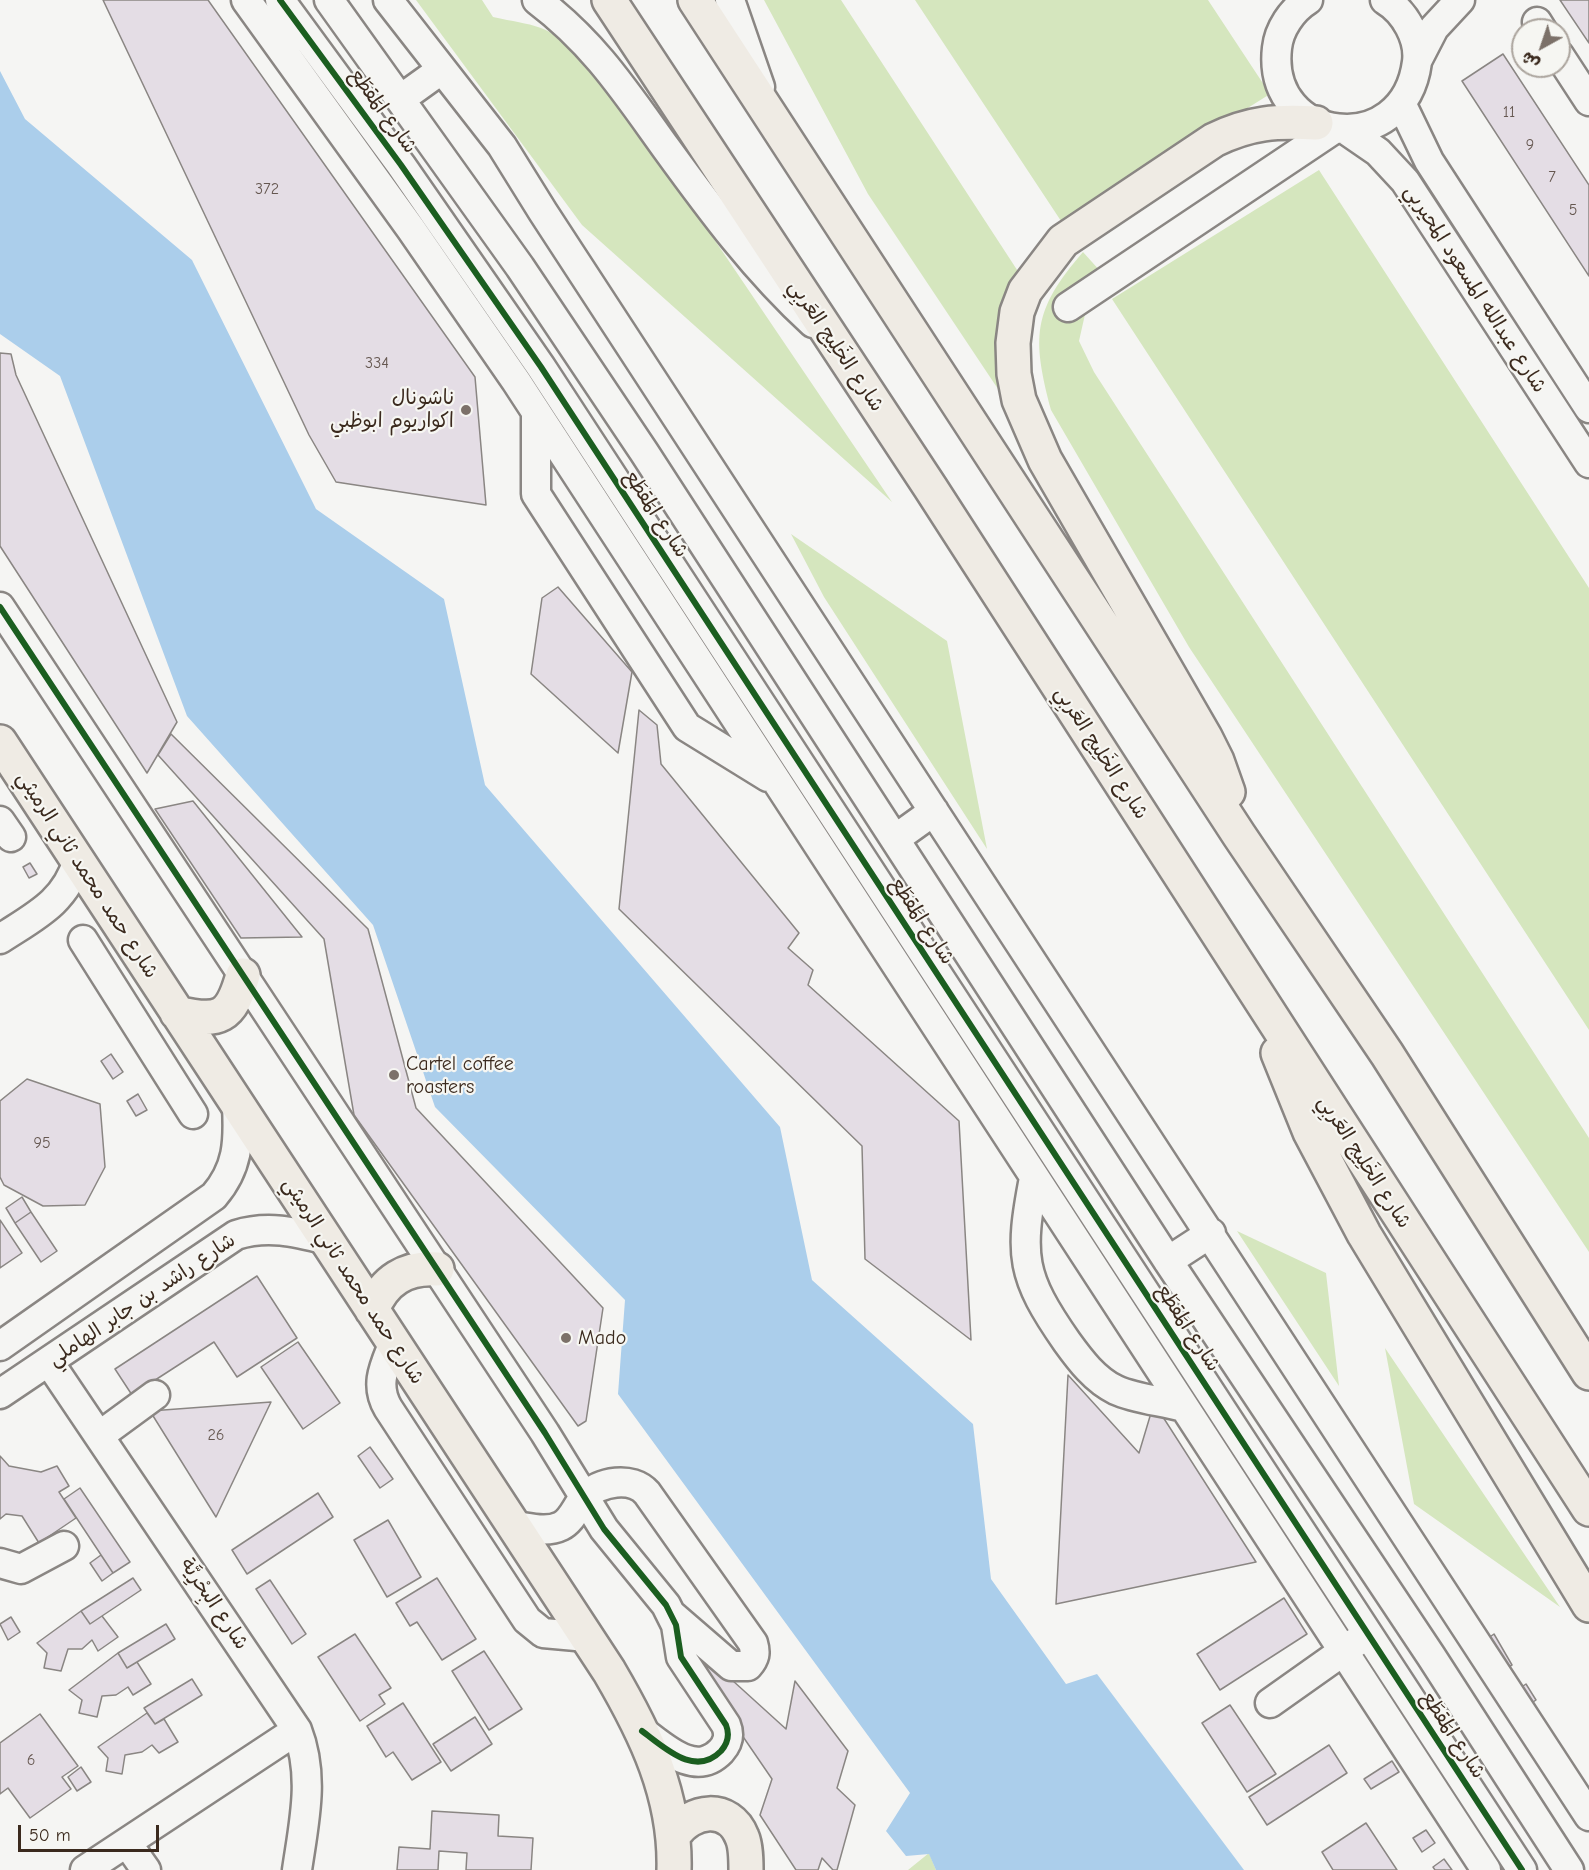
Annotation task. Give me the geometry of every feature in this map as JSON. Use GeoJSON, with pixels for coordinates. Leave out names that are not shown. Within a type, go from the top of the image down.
{"type":"FeatureCollection","features":[{"type":"Feature","properties":{"kind":"main road","name":"شارع الخَلِيج العَربِي"},"geometry":{"type":"LineString","coordinates":[[609,0],[930,487],[1589,1509]]}},
{"type":"Feature","properties":{"kind":"main road"},"geometry":{"type":"LineString","coordinates":[[695,0],[1239,835],[1387,1054],[1589,1373]]}},
{"type":"Feature","properties":{"kind":"main road"},"geometry":{"type":"LineString","coordinates":[[1239,835],[1217,761],[1064,495],[1027,421],[1014,374],[1013,343],[1017,312],[1025,291],[1063,241],[1214,140],[1233,131],[1274,121],[1332,128]]}},
{"type":"Feature","properties":{"kind":"main road","name":"شارع حمد محمد ثاني الرميثي"},"geometry":{"type":"LineString","coordinates":[[0,742],[587,1637],[654,1755],[674,1835],[674,1870]]}},
{"type":"Feature","properties":{"kind":"main road"},"geometry":{"type":"LineString","coordinates":[[190,1032],[208,1019],[218,1017],[233,1004],[243,975]]}},
{"type":"Feature","properties":{"kind":"main road"},"geometry":{"type":"LineString","coordinates":[[1266,1011],[1292,1093],[1336,1184],[1589,1605]]}},
{"type":"Feature","properties":{"kind":"main road"},"geometry":{"type":"LineString","coordinates":[[372,1310],[383,1289],[401,1274],[419,1269],[437,1269]]}},
{"type":"Feature","properties":{"kind":"main road"},"geometry":{"type":"LineString","coordinates":[[674,1835],[681,1825],[701,1814],[724,1817],[734,1824],[742,1837],[746,1870]]}},
{"type":"Feature","properties":{"kind":"street"},"geometry":{"type":"LineString","coordinates":[[246,0],[411,229],[536,413],[1486,1870]]}},
{"type":"Feature","properties":{"kind":"street","name":"شارع المَقطَع"},"geometry":{"type":"LineString","coordinates":[[280,0],[401,165],[585,435],[1521,1870]]}},
{"type":"Feature","properties":{"kind":"street"},"geometry":{"type":"LineString","coordinates":[[329,0],[520,267],[644,452],[1168,1261],[1431,1656],[1569,1870]]}},
{"type":"Feature","properties":{"kind":"street"},"geometry":{"type":"LineString","coordinates":[[388,0],[502,146],[1044,982],[1211,1233],[1589,1816]]}},
{"type":"Feature","properties":{"kind":"street"},"geometry":{"type":"LineString","coordinates":[[537,0],[568,23],[600,56],[737,244],[767,278],[832,341]]}},
{"type":"Feature","properties":{"kind":"street"},"geometry":{"type":"LineString","coordinates":[[730,0],[768,112]]}},
{"type":"Feature","properties":{"kind":"street"},"geometry":{"type":"LineString","coordinates":[[1283,12],[1308,0]]}},
{"type":"Feature","properties":{"kind":"street"},"geometry":{"type":"LineString","coordinates":[[1068,307],[1332,128],[1376,123],[1402,105],[1413,83],[1418,59],[1434,28],[1460,0]]}},
{"type":"Feature","properties":{"kind":"street"},"geometry":{"type":"LineString","coordinates":[[1389,1],[1410,27],[1418,59]]}},
{"type":"Feature","properties":{"kind":"street","name":"شارع عبدالله المسعود المحيربي"},"geometry":{"type":"LineString","coordinates":[[1283,12],[1275,61],[1279,80],[1287,98],[1300,112],[1378,152],[1405,181],[1589,463]]}},
{"type":"Feature","properties":{"kind":"street"},"geometry":{"type":"LineString","coordinates":[[402,99],[441,70]]}},
{"type":"Feature","properties":{"kind":"street"},"geometry":{"type":"LineString","coordinates":[[1571,72],[1588,97]]}},
{"type":"Feature","properties":{"kind":"street","name":"شارع عبدالله المسعود المحيربي"},"geometry":{"type":"LineString","coordinates":[[1402,105],[1429,161],[1589,408]]}},
{"type":"Feature","properties":{"kind":"street"},"geometry":{"type":"LineString","coordinates":[[536,413],[536,494],[687,727],[775,781]]}},
{"type":"Feature","properties":{"kind":"street"},"geometry":{"type":"LineString","coordinates":[[585,435],[644,452]]}},
{"type":"Feature","properties":{"kind":"street"},"geometry":{"type":"LineString","coordinates":[[703,544],[731,534],[744,519]]}},
{"type":"Feature","properties":{"kind":"street"},"geometry":{"type":"LineString","coordinates":[[0,607],[560,1456],[584,1498],[604,1528],[672,1615],[731,1666],[748,1666],[753,1660],[756,1651],[753,1643],[643,1488],[631,1482],[600,1487],[584,1498],[573,1515],[561,1526],[544,1530],[515,1526]]}},
{"type":"Feature","properties":{"kind":"street"},"geometry":{"type":"LineString","coordinates":[[895,839],[934,810]]}},
{"type":"Feature","properties":{"kind":"street"},"geometry":{"type":"LineString","coordinates":[[0,939],[52,904],[68,883],[78,860]]}},
{"type":"Feature","properties":{"kind":"street"},"geometry":{"type":"LineString","coordinates":[[52,904],[104,901]]}},
{"type":"Feature","properties":{"kind":"street"},"geometry":{"type":"LineString","coordinates":[[913,992],[934,971],[942,913]]}},
{"type":"Feature","properties":{"kind":"street"},"geometry":{"type":"LineString","coordinates":[[83,940],[194,1114]]}},
{"type":"Feature","properties":{"kind":"street"},"geometry":{"type":"LineString","coordinates":[[162,1064],[190,1032]]}},
{"type":"Feature","properties":{"kind":"street"},"geometry":{"type":"LineString","coordinates":[[0,1346],[213,1196],[232,1170],[237,1154],[237,1106]]}},
{"type":"Feature","properties":{"kind":"street"},"geometry":{"type":"LineString","coordinates":[[1034,1178],[1024,1231],[1026,1257],[1031,1283],[1046,1311],[1071,1347],[1105,1384],[1119,1391],[1183,1407]]}},
{"type":"Feature","properties":{"kind":"street","name":"شارع راشد بن جابر الهاملي"},"geometry":{"type":"LineString","coordinates":[[0,1394],[236,1236],[254,1230],[272,1228],[327,1240]]}},
{"type":"Feature","properties":{"kind":"street"},"geometry":{"type":"LineString","coordinates":[[1168,1261],[1211,1233]]}},
{"type":"Feature","properties":{"kind":"street"},"geometry":{"type":"LineString","coordinates":[[394,1342],[380,1382],[380,1391],[387,1408],[527,1620],[543,1633],[587,1637]]}},
{"type":"Feature","properties":{"kind":"street","name":"شارع البِحْرِيَّة"},"geometry":{"type":"LineString","coordinates":[[49,1362],[297,1730],[303,1746],[309,1782],[297,1870]]}},
{"type":"Feature","properties":{"kind":"street"},"geometry":{"type":"LineString","coordinates":[[99,1436],[154,1395]]}},
{"type":"Feature","properties":{"kind":"street"},"geometry":{"type":"LineString","coordinates":[[1232,1426],[1283,1434]]}},
{"type":"Feature","properties":{"kind":"street"},"geometry":{"type":"LineString","coordinates":[[0,1563],[21,1569],[64,1546]]}},
{"type":"Feature","properties":{"kind":"street"},"geometry":{"type":"LineString","coordinates":[[642,1731],[678,1756],[698,1762],[716,1755],[728,1739],[726,1725],[681,1657],[672,1615]]}},
{"type":"Feature","properties":{"kind":"street"},"geometry":{"type":"LineString","coordinates":[[1270,1703],[1368,1634]]}},
{"type":"Feature","properties":{"kind":"street"},"geometry":{"type":"LineString","coordinates":[[1431,1656],[1453,1649],[1471,1635]]}},
{"type":"Feature","properties":{"kind":"street"},"geometry":{"type":"LineString","coordinates":[[85,1870],[297,1730]]}},
{"type":"Feature","properties":{"kind":"street"},"geometry":{"type":"LineString","coordinates":[[127,1842],[146,1870]]}},
{"type":"Feature","properties":{"kind":"green space"},"geometry":{"type":"Polygon","coordinates":[[[416,0],[482,0],[493,17],[530,25],[549,32],[558,37],[577,56],[586,50],[892,502],[582,225],[416,0]]]}},
{"type":"Feature","properties":{"kind":"green space"},"geometry":{"type":"Polygon","coordinates":[[[764,0],[841,0],[1023,279],[1022,425],[868,194],[764,0]]]}},
{"type":"Feature","properties":{"kind":"green space"},"geometry":{"type":"Polygon","coordinates":[[[915,0],[1208,0],[1270,94],[1063,224],[915,0]]]}},
{"type":"Feature","properties":{"kind":"green space"},"geometry":{"type":"Polygon","coordinates":[[[1319,170],[1589,588],[1589,1030],[1112,299],[1319,170]]]}},
{"type":"Feature","properties":{"kind":"green space"},"geometry":{"type":"Polygon","coordinates":[[[1083,252],[1101,272],[1086,310],[1079,341],[1094,372],[1589,1138],[1589,1252],[1189,647],[1051,410],[1041,363],[1039,343],[1041,326],[1045,309],[1054,291],[1083,252]]]}},
{"type":"Feature","properties":{"kind":"green space"},"geometry":{"type":"Polygon","coordinates":[[[791,534],[947,641],[987,849],[824,597],[791,534]]]}},
{"type":"Feature","properties":{"kind":"green space"},"geometry":{"type":"Polygon","coordinates":[[[1237,1231],[1326,1273],[1339,1386],[1237,1231]]]}},
{"type":"Feature","properties":{"kind":"green space"},"geometry":{"type":"Polygon","coordinates":[[[1385,1348],[1560,1607],[1414,1504],[1385,1348]]]}},
{"type":"Feature","properties":{"kind":"green space"},"geometry":{"type":"Polygon","coordinates":[[[929,1853],[936,1870],[908,1870],[929,1853]]]}},
{"type":"Feature","properties":{"kind":"water"},"geometry":{"type":"Polygon","coordinates":[[[0,71],[25,119],[192,260],[316,509],[444,599],[485,785],[780,1127],[812,1280],[973,1424],[991,1579],[1066,1684],[1097,1674],[1244,1870],[936,1870],[929,1854],[906,1856],[886,1831],[910,1793],[618,1394],[625,1300],[435,1107],[373,925],[187,716],[60,376],[0,334],[0,71]]]}},
{"type":"Feature","properties":{"kind":"building"},"geometry":{"type":"Polygon","coordinates":[[[103,0],[208,0],[475,377],[486,505],[336,482],[309,435],[103,0]]]}},
{"type":"Feature","properties":{"kind":"building"},"geometry":{"type":"Polygon","coordinates":[[[1560,0],[1589,0],[1589,43],[1560,0]]]}},
{"type":"Feature","properties":{"kind":"building"},"geometry":{"type":"Polygon","coordinates":[[[1503,54],[1511,66],[1511,78],[1519,78],[1589,185],[1589,276],[1462,81],[1503,54]]]}},
{"type":"Feature","properties":{"kind":"building"},"geometry":{"type":"Polygon","coordinates":[[[0,353],[11,354],[16,375],[177,722],[147,773],[0,546],[0,353]]]}},
{"type":"Feature","properties":{"kind":"building"},"geometry":{"type":"Polygon","coordinates":[[[558,587],[632,672],[618,753],[531,674],[542,598],[558,587]]]}},
{"type":"Feature","properties":{"kind":"building"},"geometry":{"type":"Polygon","coordinates":[[[639,710],[657,725],[661,764],[799,933],[788,948],[813,970],[808,985],[959,1121],[971,1340],[865,1259],[862,1146],[619,909],[639,710]]]}},
{"type":"Feature","properties":{"kind":"building"},"geometry":{"type":"Polygon","coordinates":[[[171,734],[368,929],[416,1108],[603,1308],[586,1421],[578,1426],[354,1115],[324,939],[158,755],[171,734]]]}},
{"type":"Feature","properties":{"kind":"building"},"geometry":{"type":"Polygon","coordinates":[[[193,801],[302,937],[241,938],[155,809],[193,801]]]}},
{"type":"Feature","properties":{"kind":"building"},"geometry":{"type":"Polygon","coordinates":[[[30,863],[37,874],[29,878],[23,867],[30,863]]]}},
{"type":"Feature","properties":{"kind":"building"},"geometry":{"type":"Polygon","coordinates":[[[111,1054],[123,1072],[113,1079],[101,1061],[111,1054]]]}},
{"type":"Feature","properties":{"kind":"building"},"geometry":{"type":"Polygon","coordinates":[[[27,1079],[100,1104],[105,1167],[85,1205],[43,1206],[4,1185],[0,1177],[0,1101],[27,1079]]]}},
{"type":"Feature","properties":{"kind":"building"},"geometry":{"type":"Polygon","coordinates":[[[138,1094],[147,1110],[136,1116],[127,1101],[138,1094]]]}},
{"type":"Feature","properties":{"kind":"building"},"geometry":{"type":"Polygon","coordinates":[[[22,1197],[31,1212],[15,1223],[6,1208],[22,1197]]]}},
{"type":"Feature","properties":{"kind":"building"},"geometry":{"type":"Polygon","coordinates":[[[31,1212],[57,1251],[41,1262],[15,1223],[31,1212]]]}},
{"type":"Feature","properties":{"kind":"building"},"geometry":{"type":"Polygon","coordinates":[[[0,1220],[22,1253],[0,1268],[0,1220]]]}},
{"type":"Feature","properties":{"kind":"building"},"geometry":{"type":"Polygon","coordinates":[[[257,1276],[297,1338],[237,1377],[214,1342],[132,1395],[115,1369],[257,1276]]]}},
{"type":"Feature","properties":{"kind":"building"},"geometry":{"type":"Polygon","coordinates":[[[298,1342],[340,1403],[303,1429],[261,1367],[298,1342]]]}},
{"type":"Feature","properties":{"kind":"building"},"geometry":{"type":"Polygon","coordinates":[[[1068,1375],[1139,1453],[1154,1403],[1256,1562],[1056,1604],[1068,1375]]]}},
{"type":"Feature","properties":{"kind":"building"},"geometry":{"type":"Polygon","coordinates":[[[271,1402],[216,1517],[150,1411],[271,1402]]]}},
{"type":"Feature","properties":{"kind":"building"},"geometry":{"type":"Polygon","coordinates":[[[370,1447],[393,1479],[380,1488],[358,1456],[370,1447]]]}},
{"type":"Feature","properties":{"kind":"building"},"geometry":{"type":"Polygon","coordinates":[[[0,1456],[9,1466],[41,1472],[57,1466],[69,1486],[59,1492],[76,1518],[39,1543],[22,1516],[6,1514],[0,1519],[0,1456]]]}},
{"type":"Feature","properties":{"kind":"building"},"geometry":{"type":"Polygon","coordinates":[[[80,1488],[130,1562],[113,1573],[64,1499],[80,1488]]]}},
{"type":"Feature","properties":{"kind":"building"},"geometry":{"type":"Polygon","coordinates":[[[318,1493],[333,1517],[247,1574],[232,1550],[318,1493]]]}},
{"type":"Feature","properties":{"kind":"building"},"geometry":{"type":"Polygon","coordinates":[[[388,1520],[421,1577],[387,1597],[354,1540],[388,1520]]]}},
{"type":"Feature","properties":{"kind":"building"},"geometry":{"type":"Polygon","coordinates":[[[101,1555],[113,1573],[102,1581],[90,1563],[101,1555]]]}},
{"type":"Feature","properties":{"kind":"building"},"geometry":{"type":"Polygon","coordinates":[[[133,1578],[141,1590],[90,1624],[81,1611],[133,1578]]]}},
{"type":"Feature","properties":{"kind":"building"},"geometry":{"type":"Polygon","coordinates":[[[437,1578],[476,1639],[442,1660],[417,1622],[410,1626],[396,1603],[437,1578]]]}},
{"type":"Feature","properties":{"kind":"building"},"geometry":{"type":"Polygon","coordinates":[[[270,1580],[306,1634],[292,1644],[256,1589],[270,1580]]]}},
{"type":"Feature","properties":{"kind":"building"},"geometry":{"type":"Polygon","coordinates":[[[1284,1598],[1307,1634],[1220,1690],[1197,1654],[1284,1598]]]}},
{"type":"Feature","properties":{"kind":"building"},"geometry":{"type":"Polygon","coordinates":[[[81,1611],[90,1624],[102,1616],[118,1637],[98,1651],[92,1640],[82,1649],[68,1649],[61,1671],[44,1668],[47,1653],[37,1643],[81,1611]]]}},
{"type":"Feature","properties":{"kind":"building"},"geometry":{"type":"Polygon","coordinates":[[[11,1617],[20,1632],[8,1640],[0,1624],[11,1617]]]}},
{"type":"Feature","properties":{"kind":"building"},"geometry":{"type":"Polygon","coordinates":[[[166,1624],[175,1639],[127,1668],[118,1653],[166,1624]]]}},
{"type":"Feature","properties":{"kind":"building"},"geometry":{"type":"Polygon","coordinates":[[[355,1634],[391,1688],[379,1695],[385,1704],[360,1721],[318,1657],[355,1634]]]}},
{"type":"Feature","properties":{"kind":"building"},"geometry":{"type":"Polygon","coordinates":[[[1494,1634],[1512,1665],[1502,1671],[1484,1641],[1494,1634]]]}},
{"type":"Feature","properties":{"kind":"building"},"geometry":{"type":"Polygon","coordinates":[[[484,1651],[522,1709],[489,1730],[452,1671],[484,1651]]]}},
{"type":"Feature","properties":{"kind":"building"},"geometry":{"type":"Polygon","coordinates":[[[700,1651],[786,1729],[795,1681],[848,1751],[837,1788],[855,1805],[837,1870],[833,1870],[822,1858],[818,1870],[796,1870],[760,1815],[772,1779],[696,1668],[700,1651]]]}},
{"type":"Feature","properties":{"kind":"building"},"geometry":{"type":"Polygon","coordinates":[[[118,1653],[127,1668],[137,1662],[151,1684],[133,1695],[128,1687],[116,1695],[102,1696],[97,1717],[79,1713],[82,1700],[69,1690],[118,1653]]]}},
{"type":"Feature","properties":{"kind":"building"},"geometry":{"type":"Polygon","coordinates":[[[192,1679],[202,1695],[155,1724],[144,1708],[192,1679]]]}},
{"type":"Feature","properties":{"kind":"building"},"geometry":{"type":"Polygon","coordinates":[[[1526,1684],[1536,1700],[1530,1704],[1520,1688],[1526,1684]]]}},
{"type":"Feature","properties":{"kind":"building"},"geometry":{"type":"Polygon","coordinates":[[[403,1703],[441,1762],[412,1780],[393,1752],[386,1757],[367,1726],[403,1703]]]}},
{"type":"Feature","properties":{"kind":"building"},"geometry":{"type":"Polygon","coordinates":[[[1230,1705],[1276,1774],[1247,1792],[1202,1723],[1230,1705]]]}},
{"type":"Feature","properties":{"kind":"building"},"geometry":{"type":"Polygon","coordinates":[[[147,1713],[155,1724],[164,1719],[178,1742],[159,1753],[152,1745],[142,1752],[125,1755],[122,1774],[106,1771],[108,1758],[98,1747],[147,1713]]]}},
{"type":"Feature","properties":{"kind":"building"},"geometry":{"type":"Polygon","coordinates":[[[40,1714],[78,1766],[62,1777],[71,1789],[30,1818],[8,1788],[0,1794],[0,1743],[40,1714]]]}},
{"type":"Feature","properties":{"kind":"building"},"geometry":{"type":"Polygon","coordinates":[[[475,1717],[492,1744],[451,1771],[433,1744],[475,1717]]]}},
{"type":"Feature","properties":{"kind":"building"},"geometry":{"type":"Polygon","coordinates":[[[1329,1745],[1347,1773],[1267,1825],[1249,1797],[1329,1745]]]}},
{"type":"Feature","properties":{"kind":"building"},"geometry":{"type":"Polygon","coordinates":[[[1392,1761],[1399,1772],[1371,1789],[1364,1779],[1392,1761]]]}},
{"type":"Feature","properties":{"kind":"building"},"geometry":{"type":"Polygon","coordinates":[[[81,1767],[91,1782],[77,1791],[68,1777],[81,1767]]]}},
{"type":"Feature","properties":{"kind":"building"},"geometry":{"type":"Polygon","coordinates":[[[432,1811],[499,1815],[498,1836],[533,1838],[531,1870],[466,1870],[467,1853],[439,1851],[438,1870],[397,1870],[399,1847],[430,1849],[432,1811]]]}},
{"type":"Feature","properties":{"kind":"building"},"geometry":{"type":"Polygon","coordinates":[[[1366,1823],[1397,1870],[1333,1870],[1322,1852],[1366,1823]]]}},
{"type":"Feature","properties":{"kind":"building"},"geometry":{"type":"Polygon","coordinates":[[[1426,1830],[1435,1843],[1422,1852],[1413,1838],[1426,1830]]]}},
{"type":"Feature","properties":{"kind":"building"},"geometry":{"type":"Polygon","coordinates":[[[1444,1859],[1452,1870],[1435,1870],[1433,1867],[1444,1859]]]}},
{"type":"Feature","properties":{"kind":"cycle path"},"geometry":{"type":"LineString","coordinates":[[280,0],[401,165],[541,367],[1522,1870]]}},
{"type":"Feature","properties":{"kind":"cycle path"},"geometry":{"type":"LineString","coordinates":[[0,607],[545,1433],[604,1529],[666,1605],[676,1625],[681,1657],[726,1725],[728,1736],[721,1751],[711,1759],[701,1762],[680,1757],[642,1731]]}},
{"type":"Feature","properties":{"kind":"place","name":"ناشونال اكواريوم ابوظبي"},"geometry":{"type":"Point","coordinates":[466,410]}},
{"type":"Feature","properties":{"kind":"place","name":"Cartel coffee roasters"},"geometry":{"type":"Point","coordinates":[394,1075]}},
{"type":"Feature","properties":{"kind":"place","name":"Mado"},"geometry":{"type":"Point","coordinates":[566,1338]}}]}
